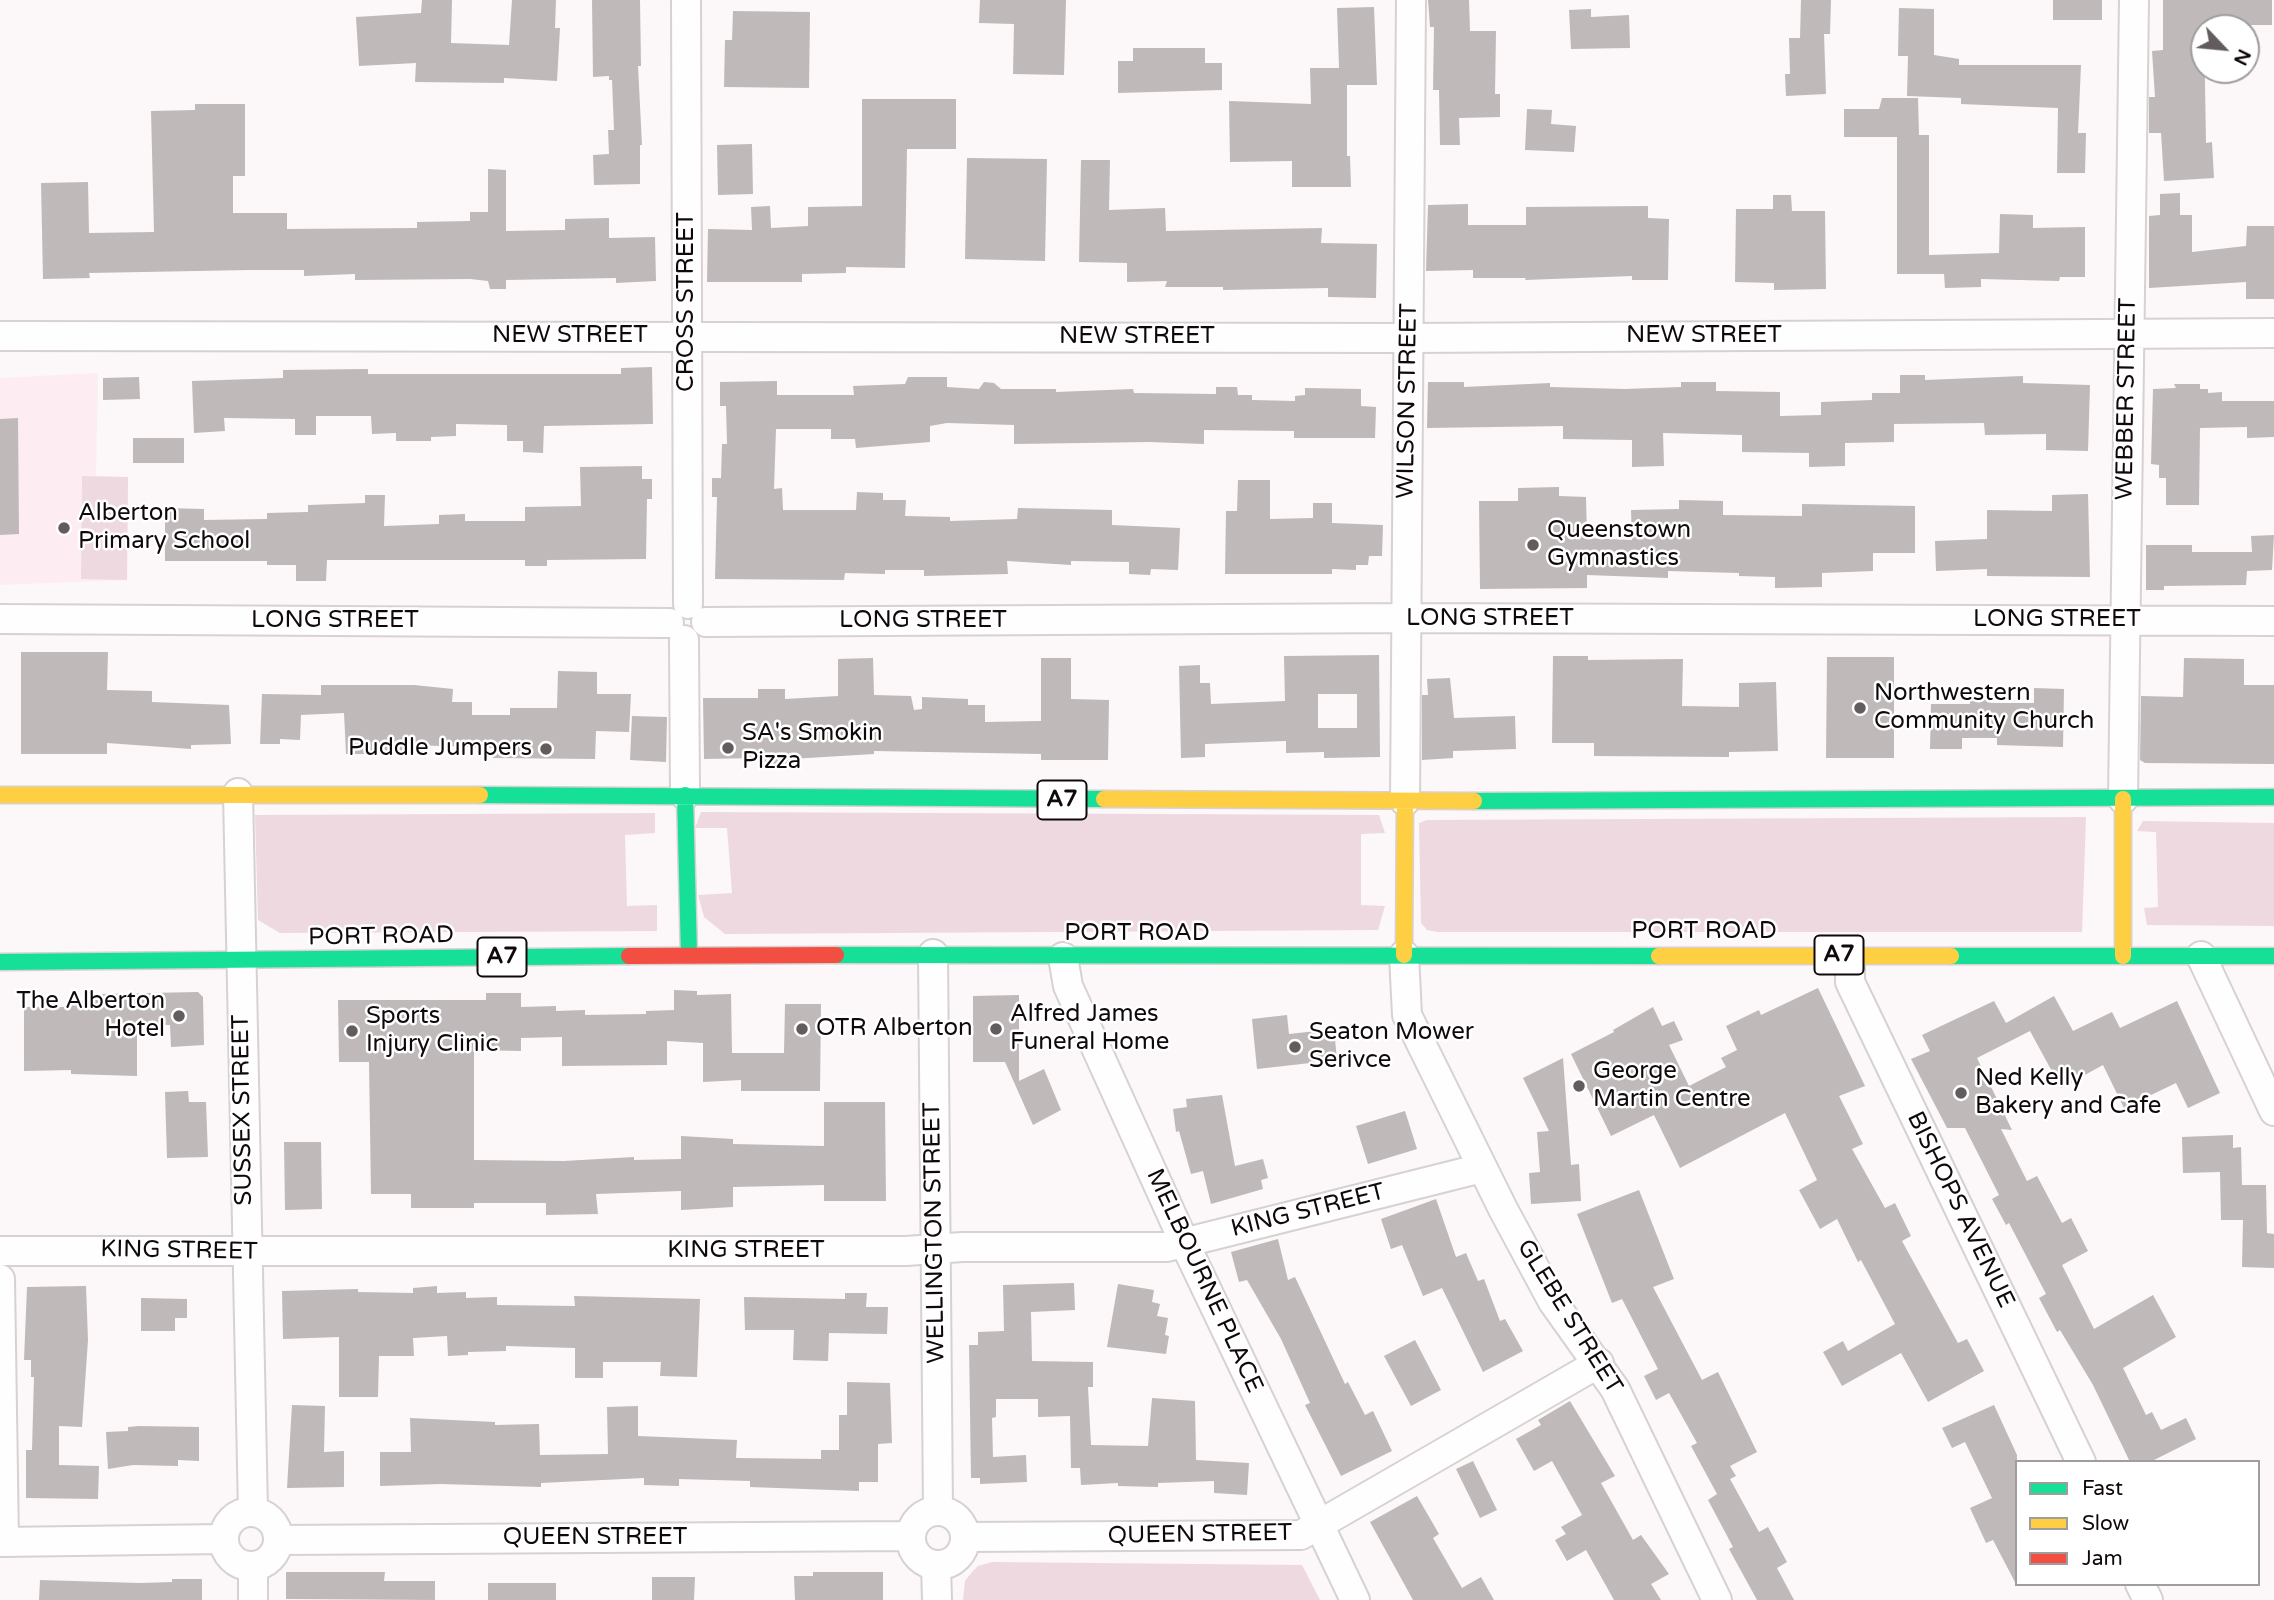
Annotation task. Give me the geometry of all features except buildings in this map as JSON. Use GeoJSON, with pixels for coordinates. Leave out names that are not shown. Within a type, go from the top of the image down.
{"type":"FeatureCollection","features":[{"type":"Feature","properties":{"kind":"highway","name":"A7"},"geometry":{"type":"LineString","coordinates":[[0,795],[238,793],[1405,801],[2274,797]]}},
{"type":"Feature","properties":{"kind":"highway"},"geometry":{"type":"LineString","coordinates":[[685,795],[689,955]]}},
{"type":"Feature","properties":{"kind":"highway"},"geometry":{"type":"LineString","coordinates":[[2123,799],[2123,956]]}},
{"type":"Feature","properties":{"kind":"highway"},"geometry":{"type":"LineString","coordinates":[[1404,955],[1405,801]]}},
{"type":"Feature","properties":{"kind":"highway","name":"PORT ROAD"},"geometry":{"type":"LineString","coordinates":[[0,962],[933,954],[1063,957],[2274,956]]}},
{"type":"Feature","properties":{"kind":"street","name":"CROSS STREET"},"geometry":{"type":"LineString","coordinates":[[685,795],[686,0]]}},
{"type":"Feature","properties":{"kind":"street","name":"WILSON STREET"},"geometry":{"type":"LineString","coordinates":[[1405,801],[1411,0]]}},
{"type":"Feature","properties":{"kind":"street","name":"WEBBER STREET"},"geometry":{"type":"LineString","coordinates":[[2123,799],[2134,0]]}},
{"type":"Feature","properties":{"kind":"street","name":"NEW STREET"},"geometry":{"type":"LineString","coordinates":[[0,336],[1409,338],[2274,333]]}},
{"type":"Feature","properties":{"kind":"street","name":"LONG STREET"},"geometry":{"type":"LineString","coordinates":[[0,618],[687,622],[1405,618],[2274,621]]}},
{"type":"Feature","properties":{"kind":"street","name":"SUSSEX STREET"},"geometry":{"type":"LineString","coordinates":[[238,793],[253,1512]]}},
{"type":"Feature","properties":{"kind":"street","name":"WELLINGTON STREET"},"geometry":{"type":"LineString","coordinates":[[933,954],[938,1511]]}},
{"type":"Feature","properties":{"kind":"street","name":"GLEBE STREET"},"geometry":{"type":"LineString","coordinates":[[1404,955],[1407,1015],[1482,1168],[1553,1302],[1615,1389],[1717,1600]]}},
{"type":"Feature","properties":{"kind":"street","name":"BISHOPS AVENUE"},"geometry":{"type":"LineString","coordinates":[[1850,955],[1850,982],[2080,1460]]}},
{"type":"Feature","properties":{"kind":"street"},"geometry":{"type":"LineString","coordinates":[[2201,956],[2274,1111]]}},
{"type":"Feature","properties":{"kind":"street","name":"MELBOURNE PLACE"},"geometry":{"type":"LineString","coordinates":[[1063,957],[1068,986],[1184,1242],[1355,1600]]}},
{"type":"Feature","properties":{"kind":"street","name":"KING STREET"},"geometry":{"type":"LineString","coordinates":[[0,1251],[1167,1247],[1482,1168]]}},
{"type":"Feature","properties":{"kind":"street"},"geometry":{"type":"LineString","coordinates":[[0,1279],[2,1542],[224,1539]]}},
{"type":"Feature","properties":{"kind":"street","name":"QUEEN STREET"},"geometry":{"type":"LineString","coordinates":[[965,1537],[1301,1535],[1599,1363]]}},
{"type":"Feature","properties":{"kind":"street"},"geometry":{"type":"LineString","coordinates":[[938,1511],[953,1516],[963,1529],[965,1537],[959,1554],[953,1560],[936,1565],[920,1559],[915,1552],[911,1536],[922,1515],[938,1511]]}},
{"type":"Feature","properties":{"kind":"street"},"geometry":{"type":"LineString","coordinates":[[253,1512],[268,1518],[278,1540],[274,1555],[253,1567],[236,1562],[229,1556],[224,1539],[230,1523],[236,1517],[253,1512]]}},
{"type":"Feature","properties":{"kind":"street","name":"QUEEN STREET"},"geometry":{"type":"LineString","coordinates":[[278,1540],[911,1536]]}},
{"type":"Feature","properties":{"kind":"street"},"geometry":{"type":"LineString","coordinates":[[936,1565],[937,1600]]}},
{"type":"Feature","properties":{"kind":"street"},"geometry":{"type":"LineString","coordinates":[[253,1567],[253,1600]]}},
{"type":"Feature","properties":{"kind":"shaded area","name":"Alberton Primary School"},"geometry":{"type":"Polygon","coordinates":[[[98,373],[96,476],[128,477],[127,580],[0,585],[0,378],[98,373]]]}},
{"type":"Feature","properties":{"kind":"shaded area"},"geometry":{"type":"Polygon","coordinates":[[[82,476],[128,477],[127,580],[81,579],[82,476]]]}},
{"type":"Feature","properties":{"kind":"shaded area"},"geometry":{"type":"Polygon","coordinates":[[[701,812],[1379,815],[1385,833],[1361,834],[1361,905],[1385,906],[1378,930],[725,934],[704,917],[698,895],[732,893],[727,828],[695,828],[701,812]]]}},
{"type":"Feature","properties":{"kind":"shaded area"},"geometry":{"type":"Polygon","coordinates":[[[655,813],[655,833],[625,835],[627,906],[657,905],[657,931],[280,933],[258,920],[255,815],[655,813]]]}},
{"type":"Feature","properties":{"kind":"shaded area"},"geometry":{"type":"Polygon","coordinates":[[[2086,817],[2082,932],[1437,932],[1427,930],[1421,923],[1419,823],[1427,820],[2086,817]]]}},
{"type":"Feature","properties":{"kind":"shaded area"},"geometry":{"type":"Polygon","coordinates":[[[2143,821],[2274,823],[2274,926],[2147,925],[2144,908],[2158,907],[2156,832],[2137,831],[2143,821]]]}},
{"type":"Feature","properties":{"kind":"shaded area"},"geometry":{"type":"Polygon","coordinates":[[[992,1562],[1302,1565],[1320,1600],[963,1600],[965,1581],[978,1566],[992,1562]]]}},
{"type":"Feature","properties":{"kind":"traffic: fast"},"geometry":{"type":"LineString","coordinates":[[480,795],[1104,799]]}},
{"type":"Feature","properties":{"kind":"traffic: fast"},"geometry":{"type":"LineString","coordinates":[[685,795],[689,955]]}},
{"type":"Feature","properties":{"kind":"traffic: fast"},"geometry":{"type":"LineString","coordinates":[[1474,801],[2274,797]]}},
{"type":"Feature","properties":{"kind":"traffic: fast"},"geometry":{"type":"LineString","coordinates":[[836,955],[1659,956]]}},
{"type":"Feature","properties":{"kind":"traffic: fast"},"geometry":{"type":"LineString","coordinates":[[0,962],[629,956]]}},
{"type":"Feature","properties":{"kind":"traffic: fast"},"geometry":{"type":"LineString","coordinates":[[1951,956],[2274,956]]}},
{"type":"Feature","properties":{"kind":"traffic: slow"},"geometry":{"type":"LineString","coordinates":[[0,795],[480,795]]}},
{"type":"Feature","properties":{"kind":"traffic: slow"},"geometry":{"type":"LineString","coordinates":[[1104,799],[1474,801]]}},
{"type":"Feature","properties":{"kind":"traffic: slow"},"geometry":{"type":"LineString","coordinates":[[2123,799],[2123,956]]}},
{"type":"Feature","properties":{"kind":"traffic: slow"},"geometry":{"type":"LineString","coordinates":[[1404,955],[1405,801]]}},
{"type":"Feature","properties":{"kind":"traffic: slow"},"geometry":{"type":"LineString","coordinates":[[1659,956],[1951,956]]}},
{"type":"Feature","properties":{"kind":"traffic: jam"},"geometry":{"type":"LineString","coordinates":[[629,956],[836,955]]}},
{"type":"Feature","properties":{"kind":"place","name":"Alberton Primary School"},"geometry":{"type":"Point","coordinates":[64,528]}},
{"type":"Feature","properties":{"kind":"place","name":"Queenstown Gymnastics"},"geometry":{"type":"Point","coordinates":[1533,545]}},
{"type":"Feature","properties":{"kind":"place","name":"Northwestern Community Church"},"geometry":{"type":"Point","coordinates":[1860,708]}},
{"type":"Feature","properties":{"kind":"place","name":"SA's Smokin Pizza"},"geometry":{"type":"Point","coordinates":[728,748]}},
{"type":"Feature","properties":{"kind":"place","name":"Puddle Jumpers"},"geometry":{"type":"Point","coordinates":[546,749]}},
{"type":"Feature","properties":{"kind":"place","name":"The Alberton Hotel"},"geometry":{"type":"Point","coordinates":[179,1016]}},
{"type":"Feature","properties":{"kind":"place","name":"OTR Alberton"},"geometry":{"type":"Point","coordinates":[802,1029]}},
{"type":"Feature","properties":{"kind":"place","name":"Alfred James Funeral Home"},"geometry":{"type":"Point","coordinates":[996,1029]}},
{"type":"Feature","properties":{"kind":"place","name":"Sports Injury Clinic"},"geometry":{"type":"Point","coordinates":[352,1031]}},
{"type":"Feature","properties":{"kind":"place","name":"Seaton Mower Serivce"},"geometry":{"type":"Point","coordinates":[1295,1047]}},
{"type":"Feature","properties":{"kind":"place","name":"George Martin Centre"},"geometry":{"type":"Point","coordinates":[1579,1086]}},
{"type":"Feature","properties":{"kind":"place","name":"Ned Kelly Bakery and Cafe"},"geometry":{"type":"Point","coordinates":[1961,1093]}}]}
